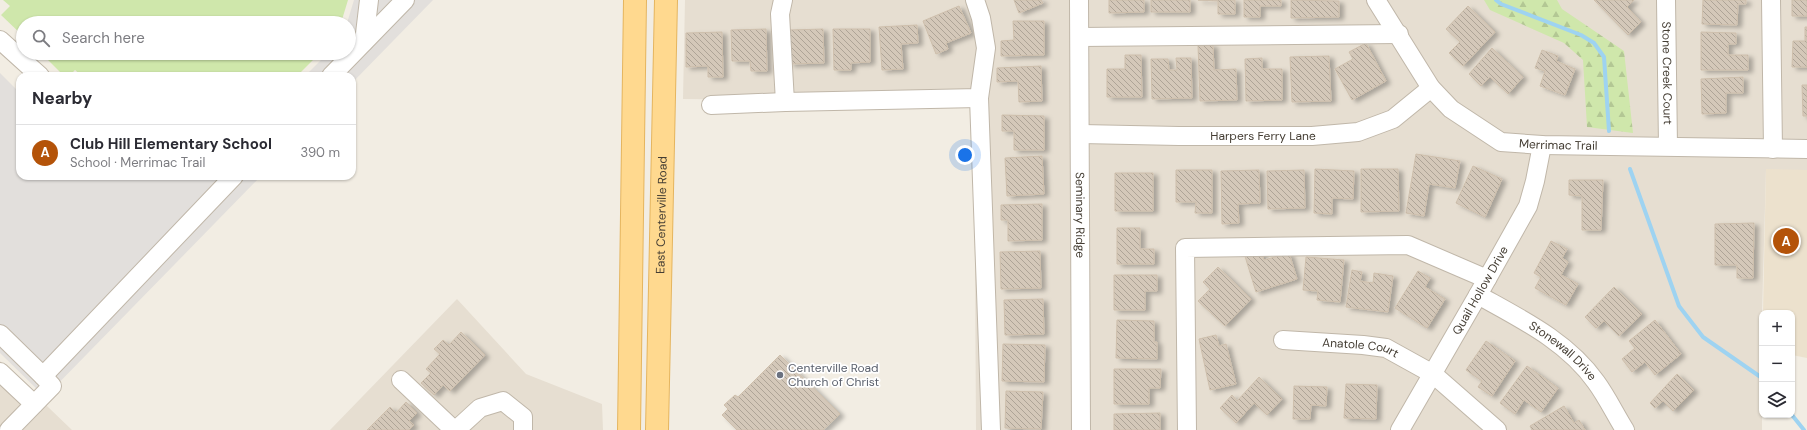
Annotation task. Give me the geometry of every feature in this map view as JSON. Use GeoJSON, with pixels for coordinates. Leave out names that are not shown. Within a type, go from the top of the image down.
{"type":"FeatureCollection","features":[{"type":"Feature","properties":{"kind":"main road"},"geometry":{"type":"LineString","coordinates":[[629,430],[635,0]]}},
{"type":"Feature","properties":{"kind":"main road","name":"East Centerville Road"},"geometry":{"type":"LineString","coordinates":[[657,430],[666,0]]}},
{"type":"Feature","properties":{"kind":"main road"},"geometry":{"type":"LineString","coordinates":[[631,292],[660,291]]}},
{"type":"Feature","properties":{"kind":"street"},"geometry":{"type":"LineString","coordinates":[[364,42],[369,0]]}},
{"type":"Feature","properties":{"kind":"street"},"geometry":{"type":"LineString","coordinates":[[356,50],[405,0]]}},
{"type":"Feature","properties":{"kind":"street"},"geometry":{"type":"LineString","coordinates":[[784,0],[780,14],[785,102]]}},
{"type":"Feature","properties":{"kind":"street"},"geometry":{"type":"LineString","coordinates":[[975,0],[981,18],[986,48],[979,98],[992,430]]}},
{"type":"Feature","properties":{"kind":"street","name":"Seminary Ridge"},"geometry":{"type":"LineString","coordinates":[[1079,0],[1081,134],[1081,430]]}},
{"type":"Feature","properties":{"kind":"street","name":"Merrimac Trail"},"geometry":{"type":"LineString","coordinates":[[1376,0],[1399,34],[1431,88],[1452,109],[1501,142],[1807,149]]}},
{"type":"Feature","properties":{"kind":"street","name":"Stone Creek Court"},"geometry":{"type":"LineString","coordinates":[[1666,0],[1668,146]]}},
{"type":"Feature","properties":{"kind":"street"},"geometry":{"type":"LineString","coordinates":[[1770,0],[1773,149]]}},
{"type":"Feature","properties":{"kind":"street"},"geometry":{"type":"LineString","coordinates":[[1080,37],[1399,34]]}},
{"type":"Feature","properties":{"kind":"street"},"geometry":{"type":"LineString","coordinates":[[0,40],[16,54]]}},
{"type":"Feature","properties":{"kind":"street"},"geometry":{"type":"LineString","coordinates":[[22,60],[36,72]]}},
{"type":"Feature","properties":{"kind":"street"},"geometry":{"type":"LineString","coordinates":[[335,72],[347,60]]}},
{"type":"Feature","properties":{"kind":"street","name":"Harpers Ferry Lane"},"geometry":{"type":"LineString","coordinates":[[1081,134],[1289,136],[1358,132],[1393,119],[1431,88]]}},
{"type":"Feature","properties":{"kind":"street"},"geometry":{"type":"LineString","coordinates":[[712,105],[979,98]]}},
{"type":"Feature","properties":{"kind":"street","name":"Quail Hollow Drive"},"geometry":{"type":"LineString","coordinates":[[1400,430],[1478,296],[1528,206],[1535,181],[1542,144]]}},
{"type":"Feature","properties":{"kind":"street"},"geometry":{"type":"LineString","coordinates":[[43,376],[230,180]]}},
{"type":"Feature","properties":{"kind":"street"},"geometry":{"type":"LineString","coordinates":[[1187,430],[1184,248],[1408,245],[1487,279]]}},
{"type":"Feature","properties":{"kind":"street","name":"Stonewall Drive"},"geometry":{"type":"LineString","coordinates":[[1478,296],[1542,331],[1570,353],[1596,382],[1624,430]]}},
{"type":"Feature","properties":{"kind":"street"},"geometry":{"type":"LineString","coordinates":[[0,334],[52,386],[9,430]]}},
{"type":"Feature","properties":{"kind":"street","name":"Anatole Court"},"geometry":{"type":"LineString","coordinates":[[1283,340],[1363,345],[1386,348],[1433,374],[1497,430]]}},
{"type":"Feature","properties":{"kind":"street"},"geometry":{"type":"LineString","coordinates":[[0,372],[37,402]]}},
{"type":"Feature","properties":{"kind":"street"},"geometry":{"type":"LineString","coordinates":[[401,380],[463,428],[480,408],[503,401],[523,417],[523,430]]}},
{"type":"Feature","properties":{"kind":"shaded area"},"geometry":{"type":"Polygon","coordinates":[[[354,0],[433,0],[356,79],[356,72],[309,72],[321,60],[356,60],[356,16],[349,16],[354,0]]]}},
{"type":"Feature","properties":{"kind":"shaded area"},"geometry":{"type":"Polygon","coordinates":[[[685,0],[1807,0],[1807,170],[1766,170],[1762,310],[1759,310],[1759,418],[1762,418],[1762,430],[976,430],[974,103],[683,99],[685,0]]]}},
{"type":"Feature","properties":{"kind":"shaded area"},"geometry":{"type":"Polygon","coordinates":[[[0,73],[16,89],[16,180],[257,180],[45,397],[0,353],[0,73]]]}},
{"type":"Feature","properties":{"kind":"shaded area"},"geometry":{"type":"Polygon","coordinates":[[[1766,169],[1807,170],[1807,358],[1795,356],[1795,310],[1763,310],[1766,169]]]}},
{"type":"Feature","properties":{"kind":"shaded area"},"geometry":{"type":"Polygon","coordinates":[[[457,299],[526,374],[602,404],[603,430],[330,430],[457,299]]]}},
{"type":"Feature","properties":{"kind":"shaded area"},"geometry":{"type":"Polygon","coordinates":[[[0,361],[72,430],[0,430],[0,361]]]}},
{"type":"Feature","properties":{"kind":"green space"},"geometry":{"type":"Polygon","coordinates":[[[3,0],[348,0],[343,16],[16,16],[16,29],[1,15],[10,6],[3,0]]]}},
{"type":"Feature","properties":{"kind":"green space"},"geometry":{"type":"Polygon","coordinates":[[[1484,0],[1557,0],[1562,9],[1624,51],[1633,133],[1587,127],[1583,60],[1564,43],[1490,10],[1484,0]]]}},
{"type":"Feature","properties":{"kind":"green space"},"geometry":{"type":"Polygon","coordinates":[[[48,60],[313,60],[301,72],[77,72],[75,70],[73,72],[60,72],[48,60]]]}},
{"type":"Feature","properties":{"kind":"building"},"geometry":{"type":"Polygon","coordinates":[[[1014,0],[1041,0],[1043,3],[1019,13],[1014,0]]]}},
{"type":"Feature","properties":{"kind":"building"},"geometry":{"type":"Polygon","coordinates":[[[1109,0],[1144,0],[1144,12],[1109,13],[1109,0]]]}},
{"type":"Feature","properties":{"kind":"building"},"geometry":{"type":"Polygon","coordinates":[[[1151,0],[1190,0],[1190,12],[1151,12],[1151,0]]]}},
{"type":"Feature","properties":{"kind":"building"},"geometry":{"type":"Polygon","coordinates":[[[1198,0],[1235,0],[1235,14],[1218,14],[1218,1],[1198,0]]]}},
{"type":"Feature","properties":{"kind":"building"},"geometry":{"type":"Polygon","coordinates":[[[1244,0],[1281,0],[1281,6],[1260,6],[1260,17],[1244,17],[1244,0]]]}},
{"type":"Feature","properties":{"kind":"building"},"geometry":{"type":"Polygon","coordinates":[[[1291,0],[1339,1],[1339,17],[1291,18],[1291,0]]]}},
{"type":"Feature","properties":{"kind":"building"},"geometry":{"type":"Polygon","coordinates":[[[1594,0],[1634,0],[1627,7],[1641,22],[1628,35],[1594,0]]]}},
{"type":"Feature","properties":{"kind":"building"},"geometry":{"type":"Polygon","coordinates":[[[1703,0],[1746,0],[1746,4],[1738,4],[1737,25],[1702,24],[1703,0]]]}},
{"type":"Feature","properties":{"kind":"building"},"geometry":{"type":"Polygon","coordinates":[[[1792,0],[1807,0],[1807,16],[1792,16],[1792,0]]]}},
{"type":"Feature","properties":{"kind":"building"},"geometry":{"type":"Polygon","coordinates":[[[959,6],[971,33],[946,43],[948,49],[936,54],[923,21],[959,6]]]}},
{"type":"Feature","properties":{"kind":"building"},"geometry":{"type":"Polygon","coordinates":[[[1468,6],[1495,32],[1463,66],[1449,53],[1460,42],[1446,29],[1468,6]]]}},
{"type":"Feature","properties":{"kind":"building"},"geometry":{"type":"Polygon","coordinates":[[[1013,21],[1044,21],[1044,55],[1001,56],[1001,41],[1014,40],[1013,21]]]}},
{"type":"Feature","properties":{"kind":"building"},"geometry":{"type":"Polygon","coordinates":[[[917,25],[918,43],[901,44],[903,69],[882,70],[879,27],[917,25]]]}},
{"type":"Feature","properties":{"kind":"building"},"geometry":{"type":"Polygon","coordinates":[[[1805,27],[1807,27],[1807,67],[1792,67],[1793,41],[1805,41],[1805,27]]]}},
{"type":"Feature","properties":{"kind":"building"},"geometry":{"type":"Polygon","coordinates":[[[766,29],[767,71],[751,71],[750,61],[732,61],[731,30],[766,29]]]}},
{"type":"Feature","properties":{"kind":"building"},"geometry":{"type":"Polygon","coordinates":[[[823,29],[824,63],[790,64],[789,30],[823,29]]]}},
{"type":"Feature","properties":{"kind":"building"},"geometry":{"type":"Polygon","coordinates":[[[833,29],[870,29],[870,62],[851,63],[851,70],[834,70],[833,29]]]}},
{"type":"Feature","properties":{"kind":"building"},"geometry":{"type":"Polygon","coordinates":[[[722,32],[723,77],[708,77],[708,66],[686,67],[686,33],[722,32]]]}},
{"type":"Feature","properties":{"kind":"building"},"geometry":{"type":"Polygon","coordinates":[[[1701,32],[1736,33],[1736,44],[1728,44],[1728,55],[1748,55],[1748,70],[1701,70],[1701,32]]]}},
{"type":"Feature","properties":{"kind":"building"},"geometry":{"type":"Polygon","coordinates":[[[1366,43],[1386,81],[1352,100],[1335,69],[1353,59],[1349,52],[1366,43]]]}},
{"type":"Feature","properties":{"kind":"building"},"geometry":{"type":"Polygon","coordinates":[[[1198,45],[1213,45],[1214,70],[1236,69],[1237,100],[1200,101],[1198,45]]]}},
{"type":"Feature","properties":{"kind":"building"},"geometry":{"type":"Polygon","coordinates":[[[1492,48],[1523,77],[1508,94],[1490,77],[1481,86],[1469,74],[1492,48]]]}},
{"type":"Feature","properties":{"kind":"building"},"geometry":{"type":"Polygon","coordinates":[[[1542,50],[1558,56],[1556,61],[1575,69],[1565,95],[1540,86],[1545,71],[1535,68],[1542,50]]]}},
{"type":"Feature","properties":{"kind":"building"},"geometry":{"type":"Polygon","coordinates":[[[1125,55],[1141,55],[1142,97],[1107,97],[1107,69],[1125,69],[1125,55]]]}},
{"type":"Feature","properties":{"kind":"building"},"geometry":{"type":"Polygon","coordinates":[[[1329,56],[1331,101],[1292,102],[1290,57],[1329,56]]]}},
{"type":"Feature","properties":{"kind":"building"},"geometry":{"type":"Polygon","coordinates":[[[1176,58],[1191,58],[1192,98],[1152,99],[1151,59],[1168,59],[1169,70],[1177,70],[1176,58]]]}},
{"type":"Feature","properties":{"kind":"building"},"geometry":{"type":"Polygon","coordinates":[[[1262,58],[1262,69],[1282,69],[1282,100],[1246,101],[1245,59],[1262,58]]]}},
{"type":"Feature","properties":{"kind":"building"},"geometry":{"type":"Polygon","coordinates":[[[1041,66],[1042,101],[1019,102],[1018,81],[997,82],[997,68],[1041,66]]]}},
{"type":"Feature","properties":{"kind":"building"},"geometry":{"type":"Polygon","coordinates":[[[1743,77],[1743,93],[1726,93],[1726,113],[1702,114],[1701,79],[1743,77]]]}},
{"type":"Feature","properties":{"kind":"building"},"geometry":{"type":"Polygon","coordinates":[[[1802,85],[1807,85],[1807,116],[1803,116],[1802,85]]]}},
{"type":"Feature","properties":{"kind":"building"},"geometry":{"type":"Polygon","coordinates":[[[1002,115],[1044,116],[1044,150],[1014,150],[1014,131],[1002,131],[1002,115]]]}},
{"type":"Feature","properties":{"kind":"building"},"geometry":{"type":"Polygon","coordinates":[[[1416,154],[1460,161],[1455,188],[1429,184],[1424,216],[1406,213],[1416,154]]]}},
{"type":"Feature","properties":{"kind":"building"},"geometry":{"type":"Polygon","coordinates":[[[1042,156],[1044,194],[1007,196],[1005,158],[1042,156]]]}},
{"type":"Feature","properties":{"kind":"building"},"geometry":{"type":"Polygon","coordinates":[[[1473,166],[1502,179],[1485,217],[1456,203],[1473,166]]]}},
{"type":"Feature","properties":{"kind":"building"},"geometry":{"type":"Polygon","coordinates":[[[1315,169],[1354,171],[1353,199],[1332,198],[1332,214],[1314,213],[1315,169]]]}},
{"type":"Feature","properties":{"kind":"building"},"geometry":{"type":"Polygon","coordinates":[[[1361,169],[1398,169],[1399,211],[1361,212],[1361,169]]]}},
{"type":"Feature","properties":{"kind":"building"},"geometry":{"type":"Polygon","coordinates":[[[1176,170],[1212,170],[1212,213],[1195,213],[1196,202],[1176,202],[1176,170]]]}},
{"type":"Feature","properties":{"kind":"building"},"geometry":{"type":"Polygon","coordinates":[[[1259,170],[1260,203],[1238,204],[1239,223],[1222,224],[1221,171],[1259,170]]]}},
{"type":"Feature","properties":{"kind":"building"},"geometry":{"type":"Polygon","coordinates":[[[1304,170],[1305,208],[1268,209],[1267,171],[1304,170]]]}},
{"type":"Feature","properties":{"kind":"building"},"geometry":{"type":"Polygon","coordinates":[[[1115,173],[1153,173],[1153,211],[1115,211],[1115,173]]]}},
{"type":"Feature","properties":{"kind":"building"},"geometry":{"type":"Polygon","coordinates":[[[1569,180],[1603,180],[1601,230],[1582,230],[1582,196],[1569,195],[1569,180]]]}},
{"type":"Feature","properties":{"kind":"building"},"geometry":{"type":"Polygon","coordinates":[[[1042,204],[1042,240],[1008,241],[1008,220],[1001,220],[1001,205],[1042,204]]]}},
{"type":"Feature","properties":{"kind":"building"},"geometry":{"type":"Polygon","coordinates":[[[1754,223],[1753,278],[1737,278],[1737,265],[1715,265],[1715,224],[1754,223]]]}},
{"type":"Feature","properties":{"kind":"building"},"geometry":{"type":"Polygon","coordinates":[[[1117,228],[1140,228],[1140,249],[1154,249],[1154,264],[1117,264],[1117,228]]]}},
{"type":"Feature","properties":{"kind":"building"},"geometry":{"type":"Polygon","coordinates":[[[1551,241],[1567,249],[1562,258],[1568,262],[1561,275],[1578,284],[1566,305],[1535,288],[1541,277],[1534,273],[1551,241]]]}},
{"type":"Feature","properties":{"kind":"building"},"geometry":{"type":"Polygon","coordinates":[[[1260,248],[1264,260],[1289,253],[1297,279],[1256,292],[1244,253],[1260,248]]]}},
{"type":"Feature","properties":{"kind":"building"},"geometry":{"type":"Polygon","coordinates":[[[1040,251],[1041,288],[1001,289],[1000,252],[1040,251]]]}},
{"type":"Feature","properties":{"kind":"building"},"geometry":{"type":"Polygon","coordinates":[[[1306,257],[1344,260],[1340,302],[1317,300],[1318,291],[1303,290],[1306,257]]]}},
{"type":"Feature","properties":{"kind":"building"},"geometry":{"type":"Polygon","coordinates":[[[1218,267],[1251,299],[1225,326],[1198,301],[1210,289],[1203,282],[1218,267]]]}},
{"type":"Feature","properties":{"kind":"building"},"geometry":{"type":"Polygon","coordinates":[[[1352,270],[1362,272],[1360,281],[1373,283],[1374,273],[1393,276],[1388,312],[1346,307],[1352,270]]]}},
{"type":"Feature","properties":{"kind":"building"},"geometry":{"type":"Polygon","coordinates":[[[1418,271],[1430,278],[1425,287],[1445,299],[1427,328],[1395,308],[1418,271]]]}},
{"type":"Feature","properties":{"kind":"building"},"geometry":{"type":"Polygon","coordinates":[[[1114,275],[1157,275],[1157,291],[1145,291],[1145,310],[1114,310],[1114,275]]]}},
{"type":"Feature","properties":{"kind":"building"},"geometry":{"type":"Polygon","coordinates":[[[1614,287],[1642,314],[1619,336],[1604,321],[1596,328],[1585,317],[1614,287]]]}},
{"type":"Feature","properties":{"kind":"building"},"geometry":{"type":"Polygon","coordinates":[[[1043,299],[1044,334],[1005,335],[1004,300],[1043,299]]]}},
{"type":"Feature","properties":{"kind":"building"},"geometry":{"type":"Polygon","coordinates":[[[1117,320],[1154,321],[1154,342],[1157,342],[1157,359],[1116,358],[1117,320]]]}},
{"type":"Feature","properties":{"kind":"building"},"geometry":{"type":"Polygon","coordinates":[[[1655,320],[1681,354],[1655,375],[1645,362],[1632,372],[1622,359],[1635,348],[1629,341],[1655,320]]]}},
{"type":"Feature","properties":{"kind":"building"},"geometry":{"type":"Polygon","coordinates":[[[461,332],[485,355],[450,391],[443,385],[434,395],[421,383],[431,373],[426,369],[440,354],[434,349],[443,340],[449,345],[461,332]]]}},
{"type":"Feature","properties":{"kind":"building"},"geometry":{"type":"Polygon","coordinates":[[[1216,335],[1219,346],[1226,344],[1236,384],[1210,390],[1199,339],[1216,335]]]}},
{"type":"Feature","properties":{"kind":"building"},"geometry":{"type":"Polygon","coordinates":[[[1486,341],[1515,361],[1492,396],[1478,387],[1482,381],[1466,370],[1486,341]]]}},
{"type":"Feature","properties":{"kind":"building"},"geometry":{"type":"Polygon","coordinates":[[[1003,344],[1045,345],[1044,382],[1002,381],[1003,344]]]}},
{"type":"Feature","properties":{"kind":"building","name":"Centerville Road Church of Christ"},"geometry":{"type":"Polygon","coordinates":[[[780,355],[840,414],[823,430],[737,430],[722,415],[728,409],[724,405],[735,395],[738,397],[780,355]]]}},
{"type":"Feature","properties":{"kind":"building"},"geometry":{"type":"Polygon","coordinates":[[[1527,366],[1558,388],[1541,412],[1524,400],[1515,414],[1500,403],[1527,366]]]}},
{"type":"Feature","properties":{"kind":"building"},"geometry":{"type":"Polygon","coordinates":[[[1114,369],[1161,369],[1160,388],[1149,388],[1149,404],[1114,404],[1114,369]]]}},
{"type":"Feature","properties":{"kind":"building"},"geometry":{"type":"Polygon","coordinates":[[[1677,374],[1694,390],[1673,411],[1663,401],[1655,408],[1650,403],[1677,374]]]}},
{"type":"Feature","properties":{"kind":"building"},"geometry":{"type":"Polygon","coordinates":[[[1259,377],[1282,399],[1267,415],[1254,403],[1236,423],[1220,408],[1232,395],[1237,401],[1259,377]]]}},
{"type":"Feature","properties":{"kind":"building"},"geometry":{"type":"Polygon","coordinates":[[[1346,384],[1377,385],[1376,419],[1344,418],[1346,384]]]}},
{"type":"Feature","properties":{"kind":"building"},"geometry":{"type":"Polygon","coordinates":[[[1294,386],[1327,387],[1326,406],[1311,405],[1310,419],[1293,419],[1294,386]]]}},
{"type":"Feature","properties":{"kind":"building"},"geometry":{"type":"Polygon","coordinates":[[[1006,391],[1043,392],[1041,429],[1005,428],[1006,391]]]}},
{"type":"Feature","properties":{"kind":"building"},"geometry":{"type":"Polygon","coordinates":[[[406,402],[417,413],[409,421],[414,425],[409,430],[367,430],[390,407],[396,413],[406,402]]]}},
{"type":"Feature","properties":{"kind":"building"},"geometry":{"type":"Polygon","coordinates":[[[1564,406],[1574,423],[1579,420],[1585,430],[1532,430],[1530,426],[1564,406]]]}},
{"type":"Feature","properties":{"kind":"building"},"geometry":{"type":"Polygon","coordinates":[[[1160,413],[1160,430],[1114,430],[1114,414],[1160,413]]]}},
{"type":"Feature","properties":{"kind":"waterway"},"geometry":{"type":"LineString","coordinates":[[1496,0],[1501,4],[1581,35],[1594,43],[1604,57],[1609,131]]}},
{"type":"Feature","properties":{"kind":"waterway"},"geometry":{"type":"LineString","coordinates":[[1630,169],[1679,306],[1703,337],[1759,376]]}},
{"type":"Feature","properties":{"kind":"waterway"},"geometry":{"type":"LineString","coordinates":[[1794,418],[1804,430]]}},
{"type":"Feature","properties":{"kind":"place","name":"Club Hill Elementary School"},"geometry":{"type":"Point","coordinates":[1786,241]}},
{"type":"Feature","properties":{"kind":"place","name":"Centerville Road Church of Christ"},"geometry":{"type":"Point","coordinates":[780,375]}}]}
